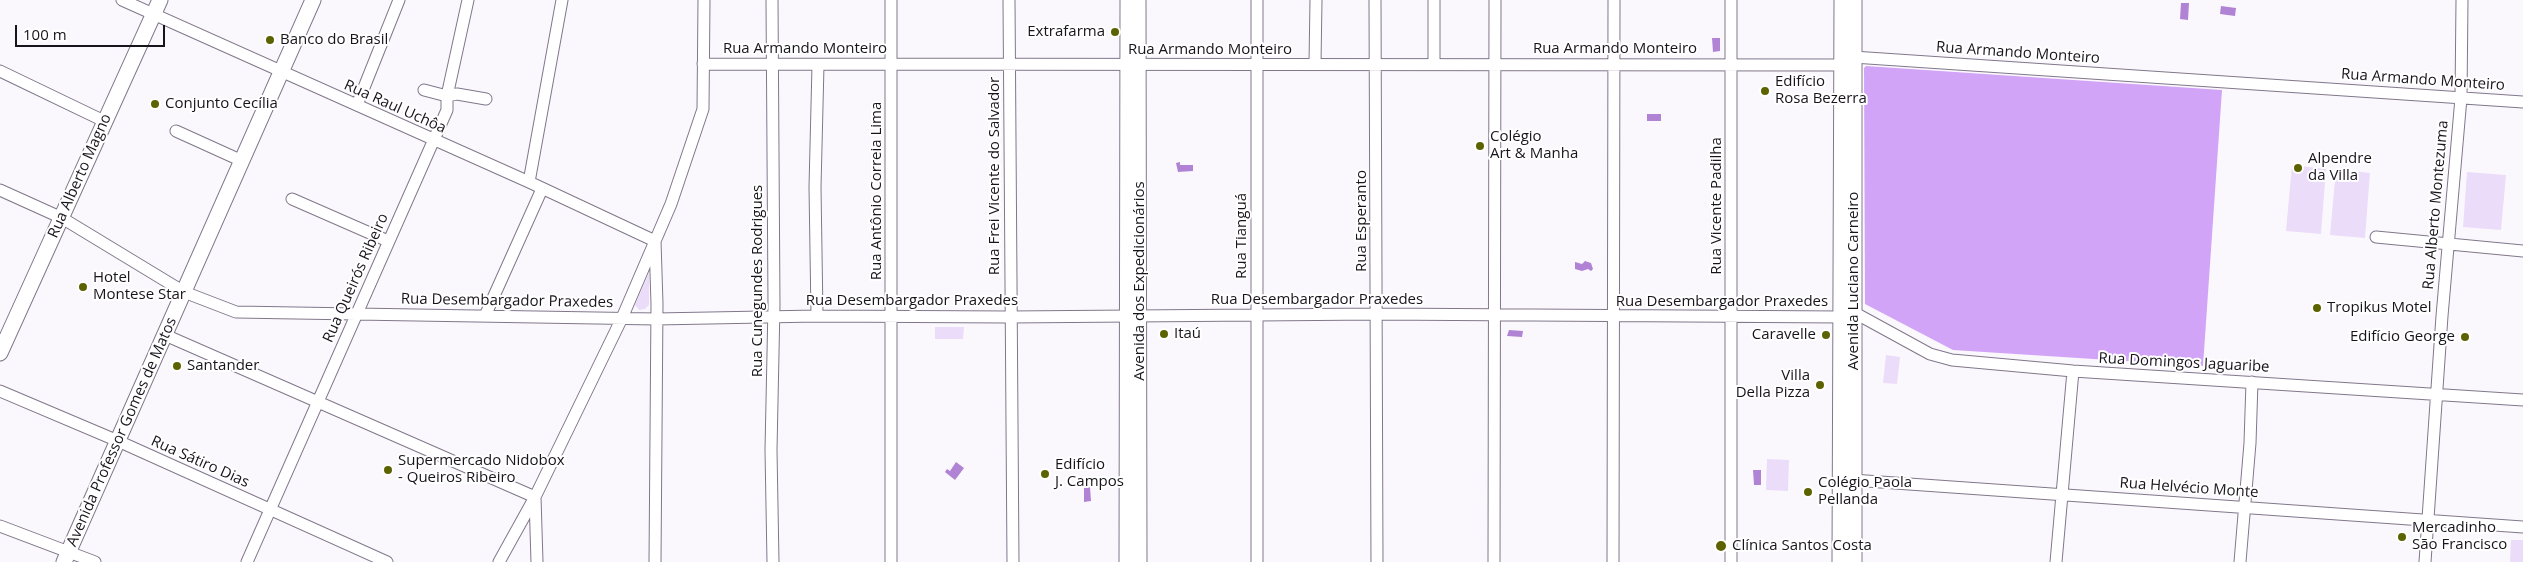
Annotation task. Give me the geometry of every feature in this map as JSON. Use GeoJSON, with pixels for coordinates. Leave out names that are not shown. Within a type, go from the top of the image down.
{"type":"FeatureCollection","features":[{"type":"Feature","properties":{"kind":"main road","name":"Rua Alberto Magno"},"geometry":{"type":"LineString","coordinates":[[0,353],[160,0]]}},
{"type":"Feature","properties":{"kind":"main road","name":"Avenida Professor Gomes de Matos"},"geometry":{"type":"LineString","coordinates":[[66,556],[184,292],[240,160],[282,73],[313,0]]}},
{"type":"Feature","properties":{"kind":"main road","name":"Avenida dos Expedicionários"},"geometry":{"type":"LineString","coordinates":[[1128,0],[1132,65],[1134,316],[1139,562]]}},
{"type":"Feature","properties":{"kind":"main road","name":"Avenida dos Expedicionários"},"geometry":{"type":"LineString","coordinates":[[1132,65],[1138,0]]}},
{"type":"Feature","properties":{"kind":"main road","name":"Avenida Luciano Carneiro"},"geometry":{"type":"LineString","coordinates":[[1842,0],[1848,61]]}},
{"type":"Feature","properties":{"kind":"main road","name":"Avenida Luciano Carneiro"},"geometry":{"type":"LineString","coordinates":[[1840,562],[1847,413],[1848,61],[1854,0]]}},
{"type":"Feature","properties":{"kind":"main road","name":"Avenida dos Expedicionários"},"geometry":{"type":"LineString","coordinates":[[1127,562],[1134,316]]}},
{"type":"Feature","properties":{"kind":"main road","name":"Avenida Luciano Carneiro"},"geometry":{"type":"LineString","coordinates":[[1847,413],[1852,480],[1854,562]]}},
{"type":"Feature","properties":{"kind":"street","name":"Rua Raul Uchôa"},"geometry":{"type":"LineString","coordinates":[[122,0],[529,182],[655,241]]}},
{"type":"Feature","properties":{"kind":"street"},"geometry":{"type":"LineString","coordinates":[[356,105],[399,0]]}},
{"type":"Feature","properties":{"kind":"street","name":"Rua Queirós Ribeiro"},"geometry":{"type":"LineString","coordinates":[[247,562],[447,110],[447,96],[468,0]]}},
{"type":"Feature","properties":{"kind":"street"},"geometry":{"type":"LineString","coordinates":[[529,182],[562,0]]}},
{"type":"Feature","properties":{"kind":"street"},"geometry":{"type":"LineString","coordinates":[[500,562],[535,497],[622,318],[671,204],[703,109],[704,0]]}},
{"type":"Feature","properties":{"kind":"street","name":"Rua Cunegundes Rodrigues"},"geometry":{"type":"LineString","coordinates":[[772,0],[773,562]]}},
{"type":"Feature","properties":{"kind":"street","name":"Rua Antônio Correia Lima"},"geometry":{"type":"LineString","coordinates":[[891,0],[893,316],[891,562]]}},
{"type":"Feature","properties":{"kind":"street","name":"Rua Frei Vicente do Salvador"},"geometry":{"type":"LineString","coordinates":[[1009,0],[1013,562]]}},
{"type":"Feature","properties":{"kind":"street","name":"Rua Tianguá"},"geometry":{"type":"LineString","coordinates":[[1257,0],[1257,562]]}},
{"type":"Feature","properties":{"kind":"street"},"geometry":{"type":"LineString","coordinates":[[1315,64],[1316,0]]}},
{"type":"Feature","properties":{"kind":"street","name":"Rua Esperanto"},"geometry":{"type":"LineString","coordinates":[[1375,0],[1377,65],[1377,562]]}},
{"type":"Feature","properties":{"kind":"street"},"geometry":{"type":"LineString","coordinates":[[1434,0],[1434,64]]}},
{"type":"Feature","properties":{"kind":"street"},"geometry":{"type":"LineString","coordinates":[[1494,562],[1495,0]]}},
{"type":"Feature","properties":{"kind":"street"},"geometry":{"type":"LineString","coordinates":[[1613,562],[1614,0]]}},
{"type":"Feature","properties":{"kind":"street","name":"Rua Vicente Padilha"},"geometry":{"type":"LineString","coordinates":[[1731,0],[1731,562]]}},
{"type":"Feature","properties":{"kind":"street","name":"Rua Alberto Montezuma"},"geometry":{"type":"LineString","coordinates":[[2425,562],[2436,393],[2461,98],[2462,0]]}},
{"type":"Feature","properties":{"kind":"street","name":"Rua Armando Monteiro"},"geometry":{"type":"LineString","coordinates":[[703,64],[1732,65],[1848,61],[2523,102]]}},
{"type":"Feature","properties":{"kind":"street"},"geometry":{"type":"LineString","coordinates":[[817,316],[815,186],[818,64]]}},
{"type":"Feature","properties":{"kind":"street"},"geometry":{"type":"LineString","coordinates":[[0,71],[104,122]]}},
{"type":"Feature","properties":{"kind":"street"},"geometry":{"type":"LineString","coordinates":[[424,90],[447,96],[457,94],[486,99]]}},
{"type":"Feature","properties":{"kind":"street"},"geometry":{"type":"LineString","coordinates":[[176,131],[240,160]]}},
{"type":"Feature","properties":{"kind":"street"},"geometry":{"type":"LineString","coordinates":[[485,316],[542,189]]}},
{"type":"Feature","properties":{"kind":"street","name":"Rua Desembargador Praxedes"},"geometry":{"type":"LineString","coordinates":[[0,190],[62,218],[184,292],[236,312],[656,319],[774,316],[1010,317],[1377,314],[1612,317],[1848,315]]}},
{"type":"Feature","properties":{"kind":"street"},"geometry":{"type":"LineString","coordinates":[[292,199],[388,241]]}},
{"type":"Feature","properties":{"kind":"street"},"geometry":{"type":"LineString","coordinates":[[2376,237],[2523,251]]}},
{"type":"Feature","properties":{"kind":"street"},"geometry":{"type":"LineString","coordinates":[[655,241],[655,562]]}},
{"type":"Feature","properties":{"kind":"street","name":"Rua Domingos Jaguaribe"},"geometry":{"type":"LineString","coordinates":[[1848,315],[1940,358],[2073,371],[2523,400]]}},
{"type":"Feature","properties":{"kind":"street"},"geometry":{"type":"LineString","coordinates":[[165,335],[318,400],[535,497]]}},
{"type":"Feature","properties":{"kind":"street"},"geometry":{"type":"LineString","coordinates":[[2056,562],[2073,371]]}},
{"type":"Feature","properties":{"kind":"street"},"geometry":{"type":"LineString","coordinates":[[2240,562],[2252,382]]}},
{"type":"Feature","properties":{"kind":"street","name":"Rua Sátiro Dias"},"geometry":{"type":"LineString","coordinates":[[0,391],[118,441],[387,562]]}},
{"type":"Feature","properties":{"kind":"street","name":"Rua Helvécio Monte"},"geometry":{"type":"LineString","coordinates":[[1852,480],[2523,527]]}},
{"type":"Feature","properties":{"kind":"street"},"geometry":{"type":"LineString","coordinates":[[535,497],[537,562]]}},
{"type":"Feature","properties":{"kind":"street"},"geometry":{"type":"LineString","coordinates":[[0,526],[66,556],[95,562]]}},
{"type":"Feature","properties":{"kind":"shaded area"},"geometry":{"type":"Polygon","coordinates":[[[2181,3],[2189,3],[2188,20],[2180,19],[2181,3]]]}},
{"type":"Feature","properties":{"kind":"shaded area"},"geometry":{"type":"Polygon","coordinates":[[[2221,6],[2236,8],[2235,16],[2220,14],[2221,6]]]}},
{"type":"Feature","properties":{"kind":"shaded area"},"geometry":{"type":"Polygon","coordinates":[[[1712,38],[1720,38],[1720,51],[1713,52],[1712,38]]]}},
{"type":"Feature","properties":{"kind":"shaded area"},"geometry":{"type":"Polygon","coordinates":[[[1866,66],[2222,90],[2203,366],[1953,350],[1865,304],[1864,68],[1866,66]]]}},
{"type":"Feature","properties":{"kind":"shaded area"},"geometry":{"type":"Polygon","coordinates":[[[1647,114],[1661,114],[1661,121],[1647,121],[1647,114]]]}},
{"type":"Feature","properties":{"kind":"shaded area"},"geometry":{"type":"Polygon","coordinates":[[[1180,162],[1180,165],[1193,165],[1193,171],[1178,172],[1176,163],[1180,162]]]}},
{"type":"Feature","properties":{"kind":"shaded area"},"geometry":{"type":"Polygon","coordinates":[[[2292,165],[2326,169],[2321,234],[2286,231],[2292,165]]]}},
{"type":"Feature","properties":{"kind":"shaded area"},"geometry":{"type":"Polygon","coordinates":[[[2336,169],[2370,173],[2365,238],[2330,235],[2336,169]]]}},
{"type":"Feature","properties":{"kind":"shaded area"},"geometry":{"type":"Polygon","coordinates":[[[2467,172],[2506,175],[2501,230],[2463,227],[2467,172]]]}},
{"type":"Feature","properties":{"kind":"shaded area"},"geometry":{"type":"Polygon","coordinates":[[[1585,261],[1591,263],[1593,269],[1591,271],[1588,269],[1582,271],[1575,269],[1575,262],[1582,264],[1585,261]]]}},
{"type":"Feature","properties":{"kind":"shaded area"},"geometry":{"type":"Polygon","coordinates":[[[649,273],[649,305],[645,309],[639,310],[635,305],[649,273]]]}},
{"type":"Feature","properties":{"kind":"shaded area"},"geometry":{"type":"Polygon","coordinates":[[[935,327],[964,327],[963,339],[935,339],[935,327]]]}},
{"type":"Feature","properties":{"kind":"shaded area"},"geometry":{"type":"Polygon","coordinates":[[[1509,330],[1523,331],[1522,337],[1507,336],[1509,330]]]}},
{"type":"Feature","properties":{"kind":"shaded area"},"geometry":{"type":"Polygon","coordinates":[[[1886,355],[1900,357],[1897,384],[1883,383],[1886,355]]]}},
{"type":"Feature","properties":{"kind":"shaded area"},"geometry":{"type":"Polygon","coordinates":[[[1767,459],[1789,460],[1788,491],[1766,490],[1767,459]]]}},
{"type":"Feature","properties":{"kind":"shaded area"},"geometry":{"type":"Polygon","coordinates":[[[956,462],[964,468],[955,480],[945,472],[947,469],[950,471],[956,462]]]}},
{"type":"Feature","properties":{"kind":"shaded area"},"geometry":{"type":"Polygon","coordinates":[[[1753,470],[1761,470],[1761,485],[1754,485],[1753,470]]]}},
{"type":"Feature","properties":{"kind":"shaded area"},"geometry":{"type":"Polygon","coordinates":[[[1090,487],[1091,501],[1084,502],[1084,488],[1090,487]]]}},
{"type":"Feature","properties":{"kind":"shaded area"},"geometry":{"type":"Polygon","coordinates":[[[2511,540],[2523,540],[2523,562],[2510,562],[2511,540]]]}},
{"type":"Feature","properties":{"kind":"place","name":"Extrafarma"},"geometry":{"type":"Point","coordinates":[1115,32]}},
{"type":"Feature","properties":{"kind":"place","name":"Banco do Brasil"},"geometry":{"type":"Point","coordinates":[270,40]}},
{"type":"Feature","properties":{"kind":"place","name":"Edifício Rosa Bezerra"},"geometry":{"type":"Point","coordinates":[1765,91]}},
{"type":"Feature","properties":{"kind":"place","name":"Conjunto Cecília"},"geometry":{"type":"Point","coordinates":[155,104]}},
{"type":"Feature","properties":{"kind":"place","name":"Colégio Art & Manha"},"geometry":{"type":"Point","coordinates":[1480,146]}},
{"type":"Feature","properties":{"kind":"place","name":"Alpendre da Villa"},"geometry":{"type":"Point","coordinates":[2298,168]}},
{"type":"Feature","properties":{"kind":"place","name":"Hotel Montese Star"},"geometry":{"type":"Point","coordinates":[83,287]}},
{"type":"Feature","properties":{"kind":"place","name":"Tropikus Motel"},"geometry":{"type":"Point","coordinates":[2317,308]}},
{"type":"Feature","properties":{"kind":"place","name":"Itaú"},"geometry":{"type":"Point","coordinates":[1164,334]}},
{"type":"Feature","properties":{"kind":"place","name":"Caravelle"},"geometry":{"type":"Point","coordinates":[1826,335]}},
{"type":"Feature","properties":{"kind":"place","name":"Edifício George"},"geometry":{"type":"Point","coordinates":[2465,337]}},
{"type":"Feature","properties":{"kind":"place","name":"Santander"},"geometry":{"type":"Point","coordinates":[177,366]}},
{"type":"Feature","properties":{"kind":"place","name":"Villa Della Pizza"},"geometry":{"type":"Point","coordinates":[1820,385]}},
{"type":"Feature","properties":{"kind":"place","name":"Supermercado Nidobox - Queiros Ribeiro"},"geometry":{"type":"Point","coordinates":[388,470]}},
{"type":"Feature","properties":{"kind":"place","name":"Edifício J. Campos"},"geometry":{"type":"Point","coordinates":[1045,474]}},
{"type":"Feature","properties":{"kind":"place","name":"Colégio Paola Pellanda"},"geometry":{"type":"Point","coordinates":[1808,492]}},
{"type":"Feature","properties":{"kind":"place","name":"Mercadinho São Francisco"},"geometry":{"type":"Point","coordinates":[2402,537]}},
{"type":"Feature","properties":{"kind":"place","name":"Clínica Santos Costa"},"geometry":{"type":"Point","coordinates":[1721,546]}}]}
